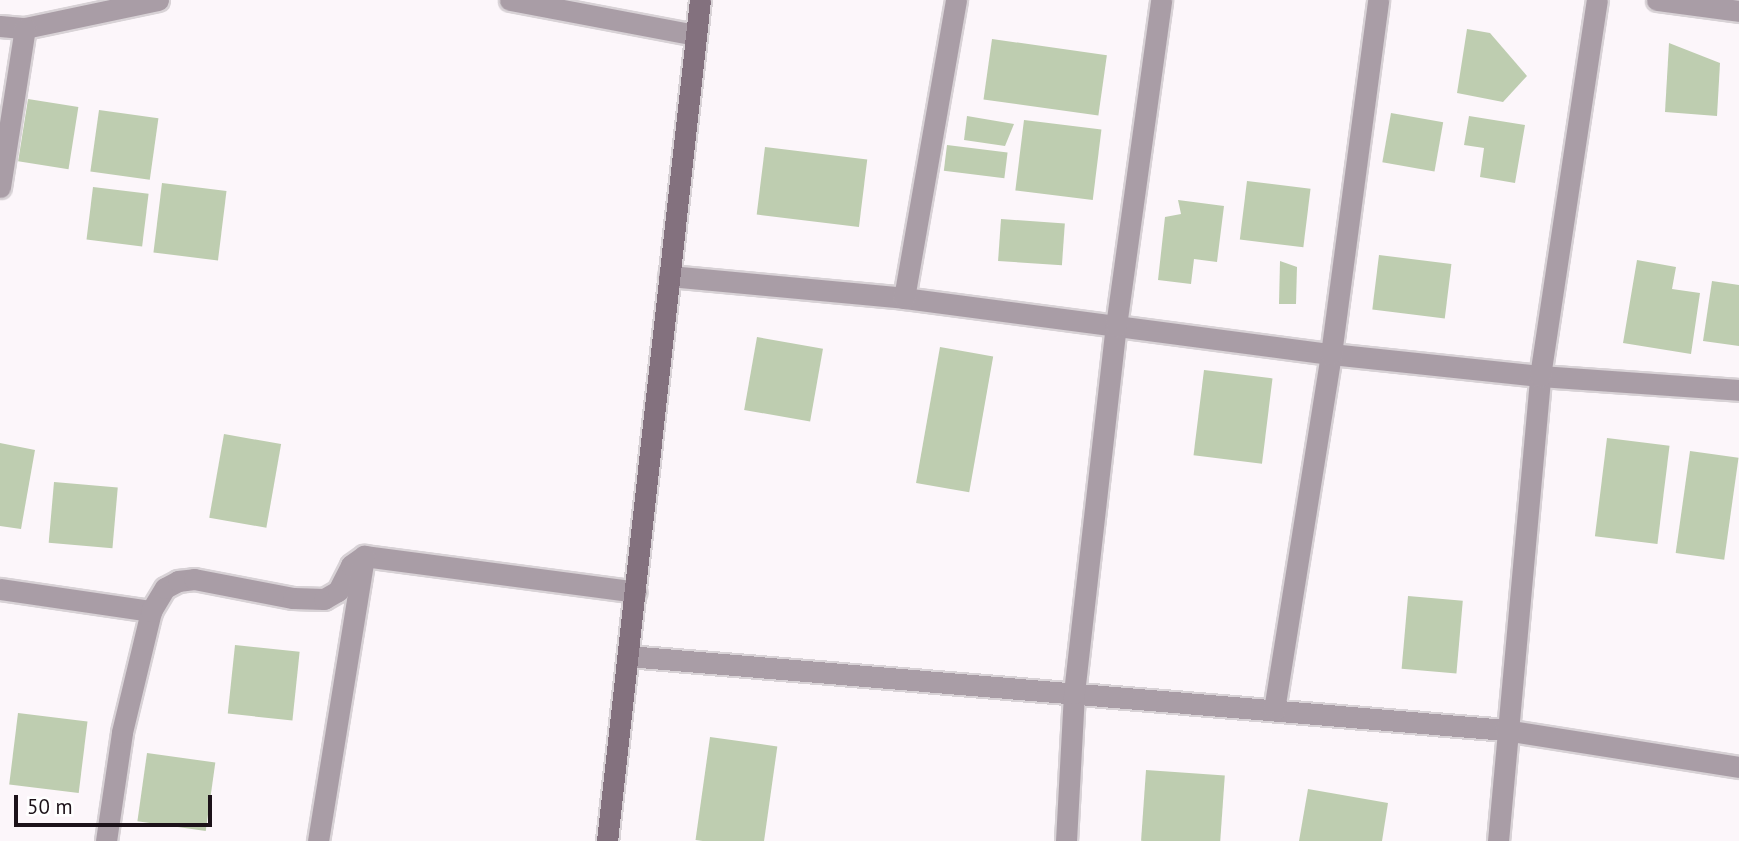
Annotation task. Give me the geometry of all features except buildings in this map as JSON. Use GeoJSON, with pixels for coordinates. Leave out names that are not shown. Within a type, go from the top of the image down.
{"type":"FeatureCollection","features":[{"type":"Feature","properties":{"kind":"street"},"geometry":{"type":"LineString","coordinates":[[0,26],[25,28],[158,0]]}},
{"type":"Feature","properties":{"kind":"street"},"geometry":{"type":"LineString","coordinates":[[510,0],[696,35]]}},
{"type":"Feature","properties":{"kind":"street"},"geometry":{"type":"LineString","coordinates":[[607,841],[700,0]]}},
{"type":"Feature","properties":{"kind":"street"},"geometry":{"type":"LineString","coordinates":[[904,298],[956,0]]}},
{"type":"Feature","properties":{"kind":"street"},"geometry":{"type":"LineString","coordinates":[[1066,841],[1074,693],[1116,326],[1161,0]]}},
{"type":"Feature","properties":{"kind":"street"},"geometry":{"type":"LineString","coordinates":[[1274,710],[1331,354],[1378,0]]}},
{"type":"Feature","properties":{"kind":"street"},"geometry":{"type":"LineString","coordinates":[[1498,841],[1505,730],[1540,376],[1597,0]]}},
{"type":"Feature","properties":{"kind":"street"},"geometry":{"type":"LineString","coordinates":[[1657,0],[1739,11]]}},
{"type":"Feature","properties":{"kind":"street"},"geometry":{"type":"LineString","coordinates":[[0,187],[25,28]]}},
{"type":"Feature","properties":{"kind":"street"},"geometry":{"type":"LineString","coordinates":[[669,276],[904,298],[1331,354],[1540,376],[1739,390]]}},
{"type":"Feature","properties":{"kind":"street"},"geometry":{"type":"LineString","coordinates":[[106,841],[122,732],[151,611],[165,588],[194,579],[293,598],[324,599],[338,591],[351,565],[364,556],[635,592]]}},
{"type":"Feature","properties":{"kind":"street"},"geometry":{"type":"LineString","coordinates":[[318,841],[364,556]]}},
{"type":"Feature","properties":{"kind":"street"},"geometry":{"type":"LineString","coordinates":[[0,589],[151,611]]}},
{"type":"Feature","properties":{"kind":"street"},"geometry":{"type":"LineString","coordinates":[[628,656],[1505,730],[1739,767]]}}]}
